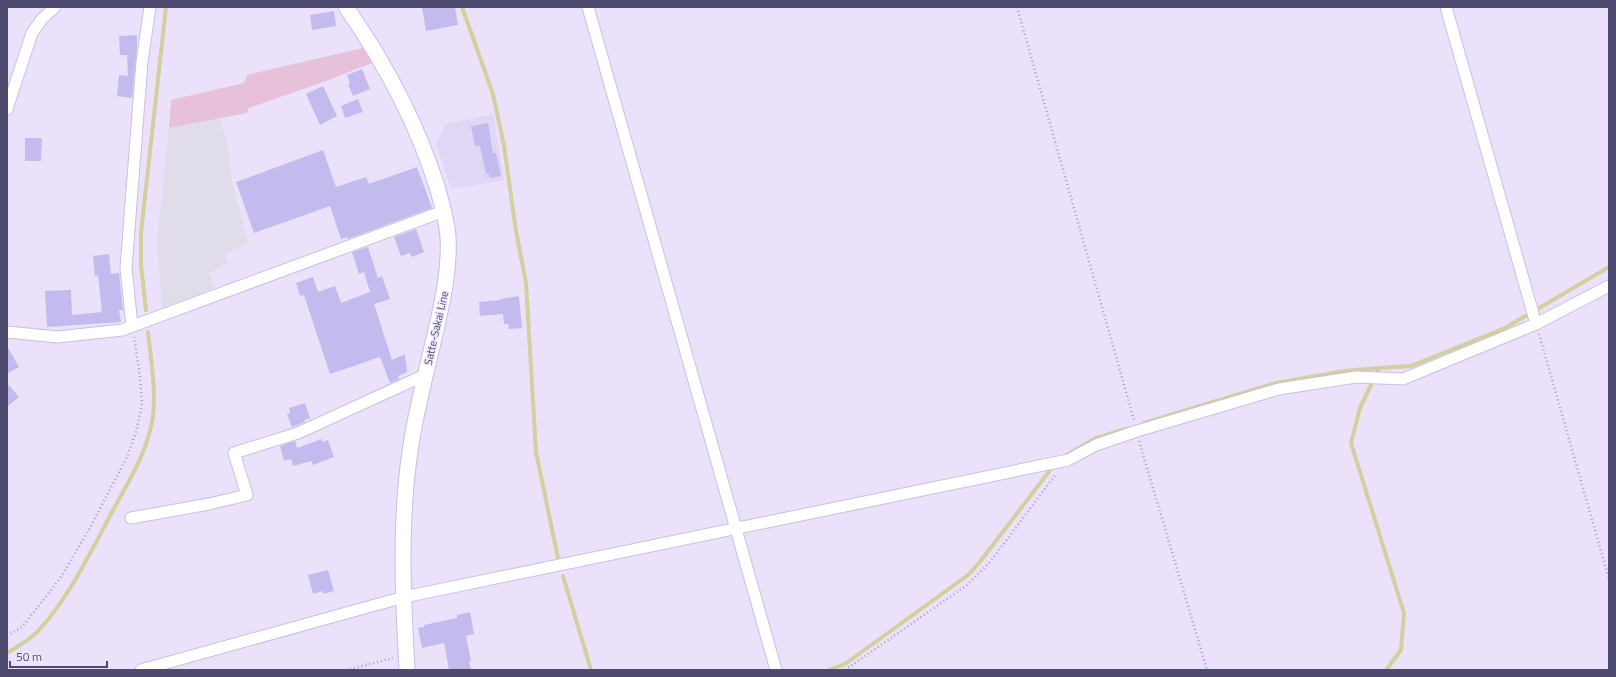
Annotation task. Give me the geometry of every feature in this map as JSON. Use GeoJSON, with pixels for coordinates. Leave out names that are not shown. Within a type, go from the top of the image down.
{"type":"FeatureCollection","features":[{"type":"Feature","properties":{"kind":"main road","name":"Satte-Sakai Line"},"geometry":{"type":"LineString","coordinates":[[346,7],[385,70],[418,135],[432,172],[444,211],[448,235],[448,260],[444,298],[425,375],[411,444],[407,475],[404,515],[404,598],[408,666]]}},
{"type":"Feature","properties":{"kind":"street"},"geometry":{"type":"LineString","coordinates":[[7,108],[32,33],[42,19],[54,7]]}},
{"type":"Feature","properties":{"kind":"street"},"geometry":{"type":"LineString","coordinates":[[132,326],[127,261],[142,62],[150,7]]}},
{"type":"Feature","properties":{"kind":"street"},"geometry":{"type":"LineString","coordinates":[[588,7],[776,670]]}},
{"type":"Feature","properties":{"kind":"street"},"geometry":{"type":"LineString","coordinates":[[1446,7],[1535,322]]}},
{"type":"Feature","properties":{"kind":"street"},"geometry":{"type":"LineString","coordinates":[[7,332],[58,337],[122,330],[444,211]]}},
{"type":"Feature","properties":{"kind":"street"},"geometry":{"type":"LineString","coordinates":[[141,670],[404,598],[1068,460],[1096,445],[1137,431],[1279,389],[1356,377],[1403,379],[1535,322],[1609,286]]}},
{"type":"Feature","properties":{"kind":"street"},"geometry":{"type":"LineString","coordinates":[[131,518],[209,504],[247,495],[234,453],[298,433],[425,375]]}},
{"type":"Feature","properties":{"kind":"path"},"geometry":{"type":"LineString","coordinates":[[1017,7],[1137,431],[1207,670]]}},
{"type":"Feature","properties":{"kind":"path"},"geometry":{"type":"LineString","coordinates":[[1535,322],[1609,579]]}},
{"type":"Feature","properties":{"kind":"path"},"geometry":{"type":"LineString","coordinates":[[7,636],[22,627],[62,574],[91,526],[126,457],[136,432],[142,404],[140,376],[132,326]]}},
{"type":"Feature","properties":{"kind":"path"},"geometry":{"type":"LineString","coordinates":[[845,670],[967,585],[991,561],[1030,507],[1068,460]]}},
{"type":"Feature","properties":{"kind":"path"},"geometry":{"type":"LineString","coordinates":[[346,670],[408,666]]}},
{"type":"Feature","properties":{"kind":"shaded area"},"geometry":{"type":"Polygon","coordinates":[[[363,48],[372,63],[249,108],[247,113],[169,128],[171,100],[244,83],[247,75],[363,48]]]}},
{"type":"Feature","properties":{"kind":"shaded area"},"geometry":{"type":"Polygon","coordinates":[[[493,114],[504,180],[451,189],[436,144],[446,124],[493,114]]]}},
{"type":"Feature","properties":{"kind":"shaded area"},"geometry":{"type":"Polygon","coordinates":[[[219,118],[227,143],[232,180],[248,243],[225,254],[228,263],[209,273],[214,288],[162,308],[157,241],[169,128],[219,118]]]}},
{"type":"Feature","properties":{"kind":"building"},"geometry":{"type":"Polygon","coordinates":[[[422,7],[455,7],[458,25],[426,31],[422,7]]]}},
{"type":"Feature","properties":{"kind":"building"},"geometry":{"type":"Polygon","coordinates":[[[334,11],[336,26],[312,30],[310,15],[334,11]]]}},
{"type":"Feature","properties":{"kind":"building"},"geometry":{"type":"Polygon","coordinates":[[[137,35],[132,98],[117,96],[119,75],[128,76],[127,55],[120,55],[119,36],[137,35]]]}},
{"type":"Feature","properties":{"kind":"building"},"geometry":{"type":"Polygon","coordinates":[[[362,69],[370,89],[353,96],[348,84],[350,83],[347,75],[362,69]]]}},
{"type":"Feature","properties":{"kind":"building"},"geometry":{"type":"Polygon","coordinates":[[[323,86],[337,116],[320,125],[306,94],[323,86]]]}},
{"type":"Feature","properties":{"kind":"building"},"geometry":{"type":"Polygon","coordinates":[[[358,99],[363,112],[345,118],[341,106],[358,99]]]}},
{"type":"Feature","properties":{"kind":"building"},"geometry":{"type":"Polygon","coordinates":[[[488,123],[493,153],[496,153],[501,176],[490,178],[488,173],[486,174],[480,146],[475,146],[471,126],[488,123]]]}},
{"type":"Feature","properties":{"kind":"building"},"geometry":{"type":"Polygon","coordinates":[[[25,138],[42,138],[41,161],[25,161],[25,138]]]}},
{"type":"Feature","properties":{"kind":"building"},"geometry":{"type":"Polygon","coordinates":[[[323,150],[336,187],[366,177],[369,184],[417,167],[432,208],[348,239],[347,237],[341,239],[330,206],[254,233],[236,182],[323,150]]]}},
{"type":"Feature","properties":{"kind":"building"},"geometry":{"type":"Polygon","coordinates":[[[416,229],[424,252],[412,257],[410,253],[401,256],[394,237],[416,229]]]}},
{"type":"Feature","properties":{"kind":"building"},"geometry":{"type":"Polygon","coordinates":[[[368,247],[378,278],[382,276],[390,299],[374,304],[392,360],[405,354],[407,372],[398,376],[399,379],[390,383],[380,357],[330,374],[304,295],[300,296],[296,283],[313,277],[318,292],[335,286],[341,303],[370,292],[364,272],[359,274],[352,252],[368,247]]]}},
{"type":"Feature","properties":{"kind":"building"},"geometry":{"type":"Polygon","coordinates":[[[109,254],[111,274],[119,273],[123,310],[119,310],[121,322],[47,327],[45,291],[71,290],[72,315],[102,312],[98,275],[95,276],[93,256],[109,254]]]}},
{"type":"Feature","properties":{"kind":"building"},"geometry":{"type":"Polygon","coordinates":[[[519,296],[522,328],[509,329],[508,324],[504,324],[503,314],[480,316],[479,302],[501,300],[519,296]]]}},
{"type":"Feature","properties":{"kind":"building"},"geometry":{"type":"Polygon","coordinates":[[[7,346],[19,367],[7,374],[7,346]]]}},
{"type":"Feature","properties":{"kind":"building"},"geometry":{"type":"Polygon","coordinates":[[[7,383],[19,397],[7,407],[7,383]]]}},
{"type":"Feature","properties":{"kind":"building"},"geometry":{"type":"Polygon","coordinates":[[[305,403],[310,418],[304,420],[305,422],[292,427],[287,414],[290,413],[289,408],[305,403]]]}},
{"type":"Feature","properties":{"kind":"building"},"geometry":{"type":"Polygon","coordinates":[[[322,439],[323,442],[328,440],[334,457],[313,465],[311,461],[293,466],[291,459],[284,461],[280,446],[295,441],[297,448],[322,439]]]}},
{"type":"Feature","properties":{"kind":"building"},"geometry":{"type":"Polygon","coordinates":[[[328,570],[334,591],[323,594],[323,591],[313,594],[308,575],[328,570]]]}},
{"type":"Feature","properties":{"kind":"building"},"geometry":{"type":"Polygon","coordinates":[[[470,612],[474,634],[466,636],[471,661],[469,661],[471,670],[449,670],[444,643],[422,648],[418,628],[424,627],[424,625],[457,618],[457,615],[470,612]]]}},
{"type":"Feature","properties":{"kind":"waterway"},"geometry":{"type":"LineString","coordinates":[[146,310],[141,265],[141,233],[166,7]]}},
{"type":"Feature","properties":{"kind":"waterway"},"geometry":{"type":"LineString","coordinates":[[462,7],[493,94],[504,146],[516,231],[526,283],[536,452],[558,558]]}},
{"type":"Feature","properties":{"kind":"waterway"},"geometry":{"type":"LineString","coordinates":[[1386,670],[1401,650],[1404,613],[1351,443],[1360,408],[1379,368],[1411,366],[1505,328],[1609,267]]}},
{"type":"Feature","properties":{"kind":"waterway"},"geometry":{"type":"LineString","coordinates":[[7,653],[24,643],[36,633],[60,604],[86,561],[141,456],[150,430],[154,406],[153,374],[148,332]]}},
{"type":"Feature","properties":{"kind":"waterway"},"geometry":{"type":"LineString","coordinates":[[1144,423],[1276,383],[1345,371],[1379,368]]}},
{"type":"Feature","properties":{"kind":"waterway"},"geometry":{"type":"LineString","coordinates":[[1065,456],[1096,438],[1126,429]]}},
{"type":"Feature","properties":{"kind":"waterway"},"geometry":{"type":"LineString","coordinates":[[829,670],[845,664],[968,575],[979,563],[1051,469]]}},
{"type":"Feature","properties":{"kind":"waterway"},"geometry":{"type":"LineString","coordinates":[[563,576],[591,670]]}}]}
